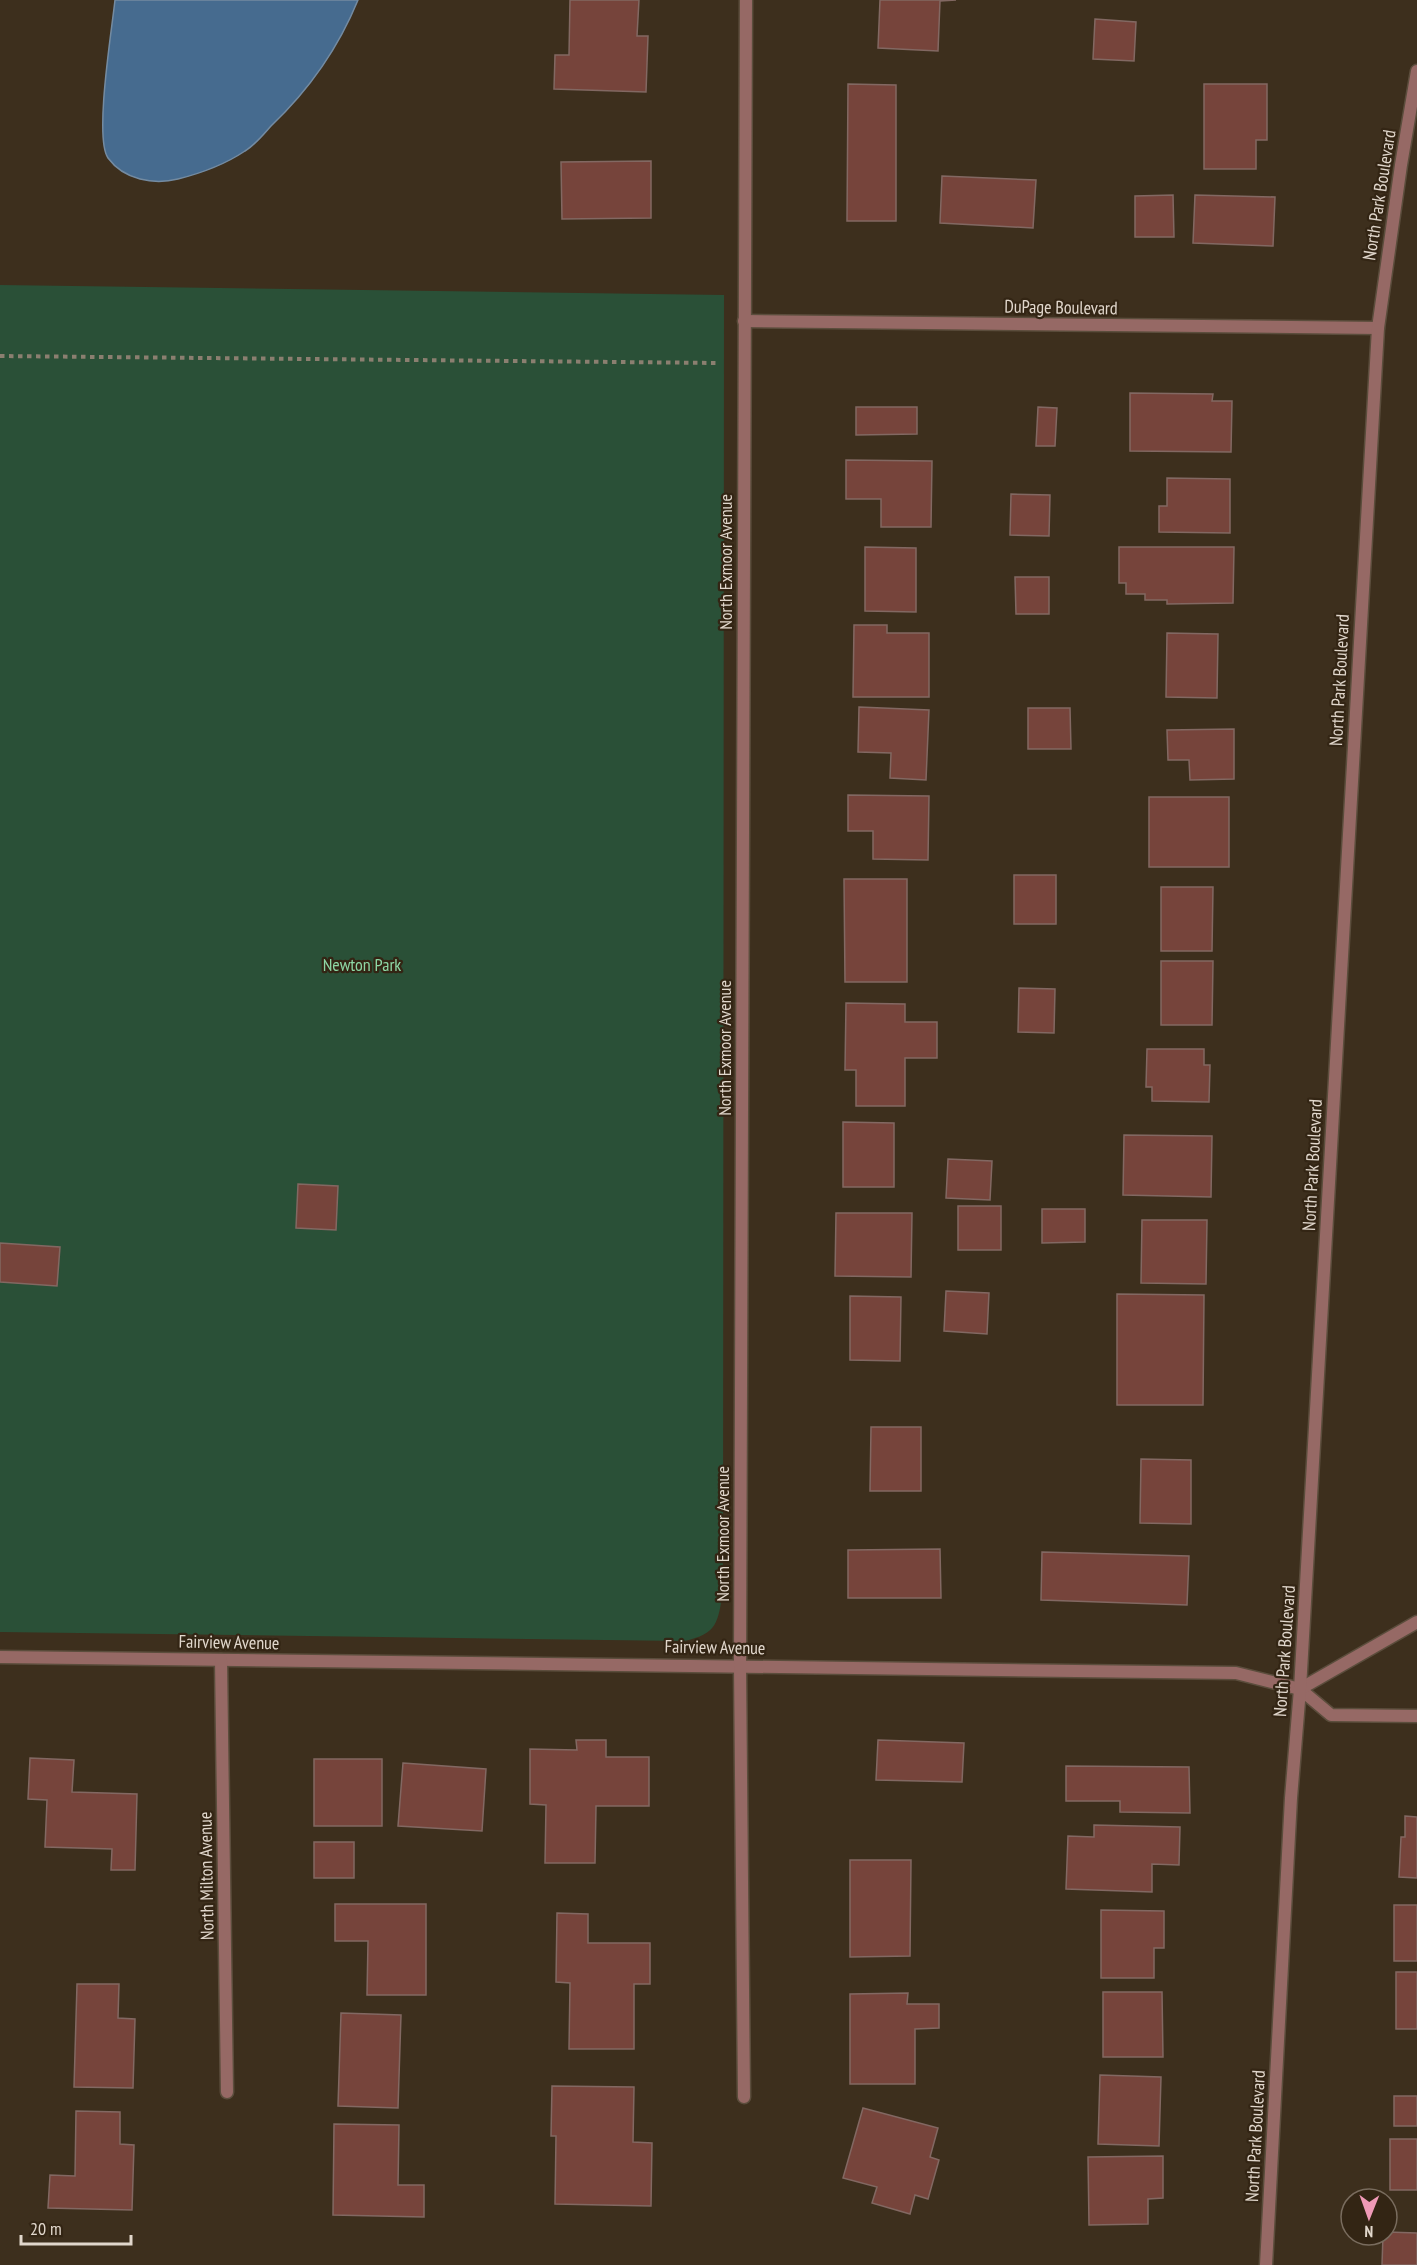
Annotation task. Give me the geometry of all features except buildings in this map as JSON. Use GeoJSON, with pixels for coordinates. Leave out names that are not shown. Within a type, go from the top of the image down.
{"type":"FeatureCollection","features":[{"type":"Feature","properties":{"kind":"street","name":"North Exmoor Avenue"},"geometry":{"type":"LineString","coordinates":[[744,2097],[740,1666],[746,0]]}},
{"type":"Feature","properties":{"kind":"street","name":"North Park Boulevard"},"geometry":{"type":"LineString","coordinates":[[1266,2265],[1291,1798],[1300,1689],[1378,328],[1417,70]]}},
{"type":"Feature","properties":{"kind":"street","name":"DuPage Boulevard"},"geometry":{"type":"LineString","coordinates":[[744,321],[1378,328]]}},
{"type":"Feature","properties":{"kind":"street"},"geometry":{"type":"LineString","coordinates":[[1300,1689],[1417,1622]]}},
{"type":"Feature","properties":{"kind":"street","name":"Fairview Avenue"},"geometry":{"type":"LineString","coordinates":[[0,1657],[1236,1673],[1300,1689],[1331,1715],[1417,1716]]}},
{"type":"Feature","properties":{"kind":"street","name":"North Milton Avenue"},"geometry":{"type":"LineString","coordinates":[[221,1660],[227,2092]]}},
{"type":"Feature","properties":{"kind":"path"},"geometry":{"type":"LineString","coordinates":[[0,356],[721,363]]}},
{"type":"Feature","properties":{"kind":"green space","name":"Newton Park"},"geometry":{"type":"Polygon","coordinates":[[[0,285],[724,295],[723,1590],[717,1618],[714,1625],[704,1635],[684,1641],[0,1632],[0,285]]]}},
{"type":"Feature","properties":{"kind":"water"},"geometry":{"type":"Polygon","coordinates":[[[115,0],[358,0],[332,52],[321,68],[298,98],[256,143],[213,168],[169,181],[150,181],[122,171],[108,158],[104,147],[103,107],[115,0]]]}}]}
